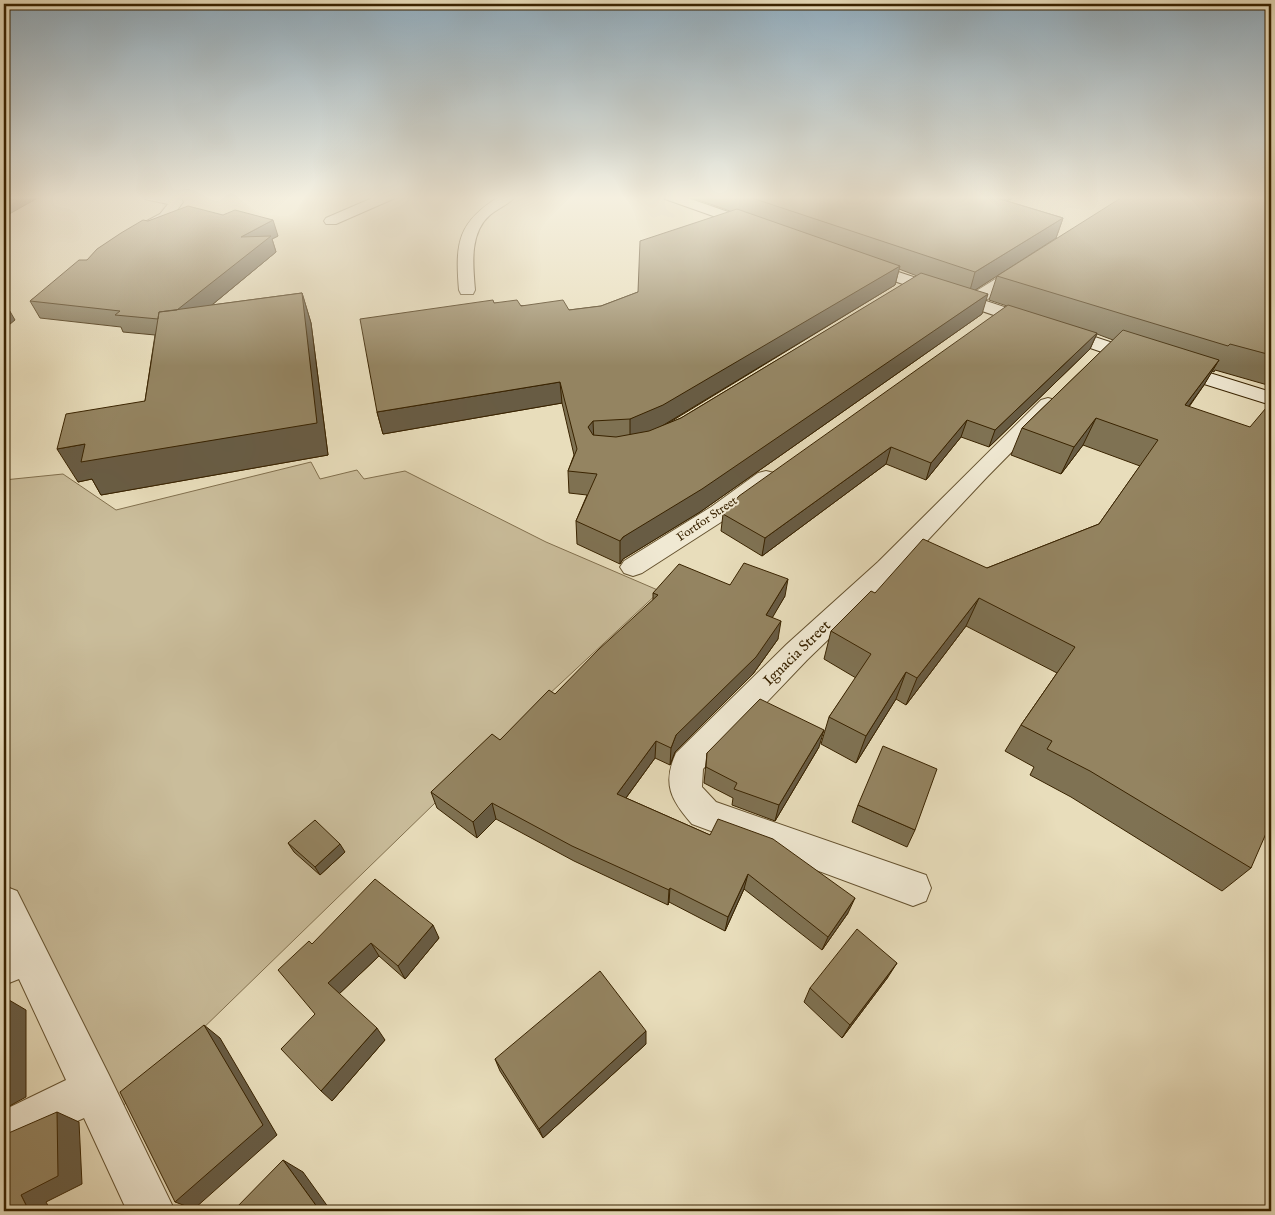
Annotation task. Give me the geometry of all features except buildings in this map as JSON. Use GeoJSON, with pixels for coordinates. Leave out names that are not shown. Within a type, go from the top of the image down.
{"type":"FeatureCollection","features":[{"type":"Feature","properties":{"kind":"street"},"geometry":{"type":"LineString","coordinates":[[467,253],[465,267],[467,290]]}},
{"type":"Feature","properties":{"kind":"street"},"geometry":{"type":"LineString","coordinates":[[844,258],[906,289],[971,302],[991,318],[1106,347],[1271,399]]}},
{"type":"Feature","properties":{"kind":"street"},"geometry":{"type":"LineString","coordinates":[[971,302],[1036,261]]}},
{"type":"Feature","properties":{"kind":"street"},"geometry":{"type":"LineString","coordinates":[[1085,368],[1106,347]]}},
{"type":"Feature","properties":{"kind":"street","name":"Ignacia Street"},"geometry":{"type":"LineString","coordinates":[[913,888],[704,813],[687,794],[683,782],[688,763],[796,652],[887,568],[979,472],[1064,389]]}},
{"type":"Feature","properties":{"kind":"street","name":"Fortfor Street"},"geometry":{"type":"LineString","coordinates":[[633,567],[720,512],[783,466]]}},
{"type":"Feature","properties":{"kind":"street"},"geometry":{"type":"LineString","coordinates":[[4,904],[16,960],[94,1090],[151,1211]]}},
{"type":"Feature","properties":{"kind":"street"},"geometry":{"type":"LineString","coordinates":[[4,1133],[94,1090]]}},
{"type":"Feature","properties":{"kind":"shaded area"},"geometry":{"type":"Polygon","coordinates":[[[311,462],[320,479],[357,470],[364,479],[405,471],[546,542],[660,591],[504,736],[124,1105],[4,876],[4,480],[63,474],[116,510],[311,462]]]}}]}
